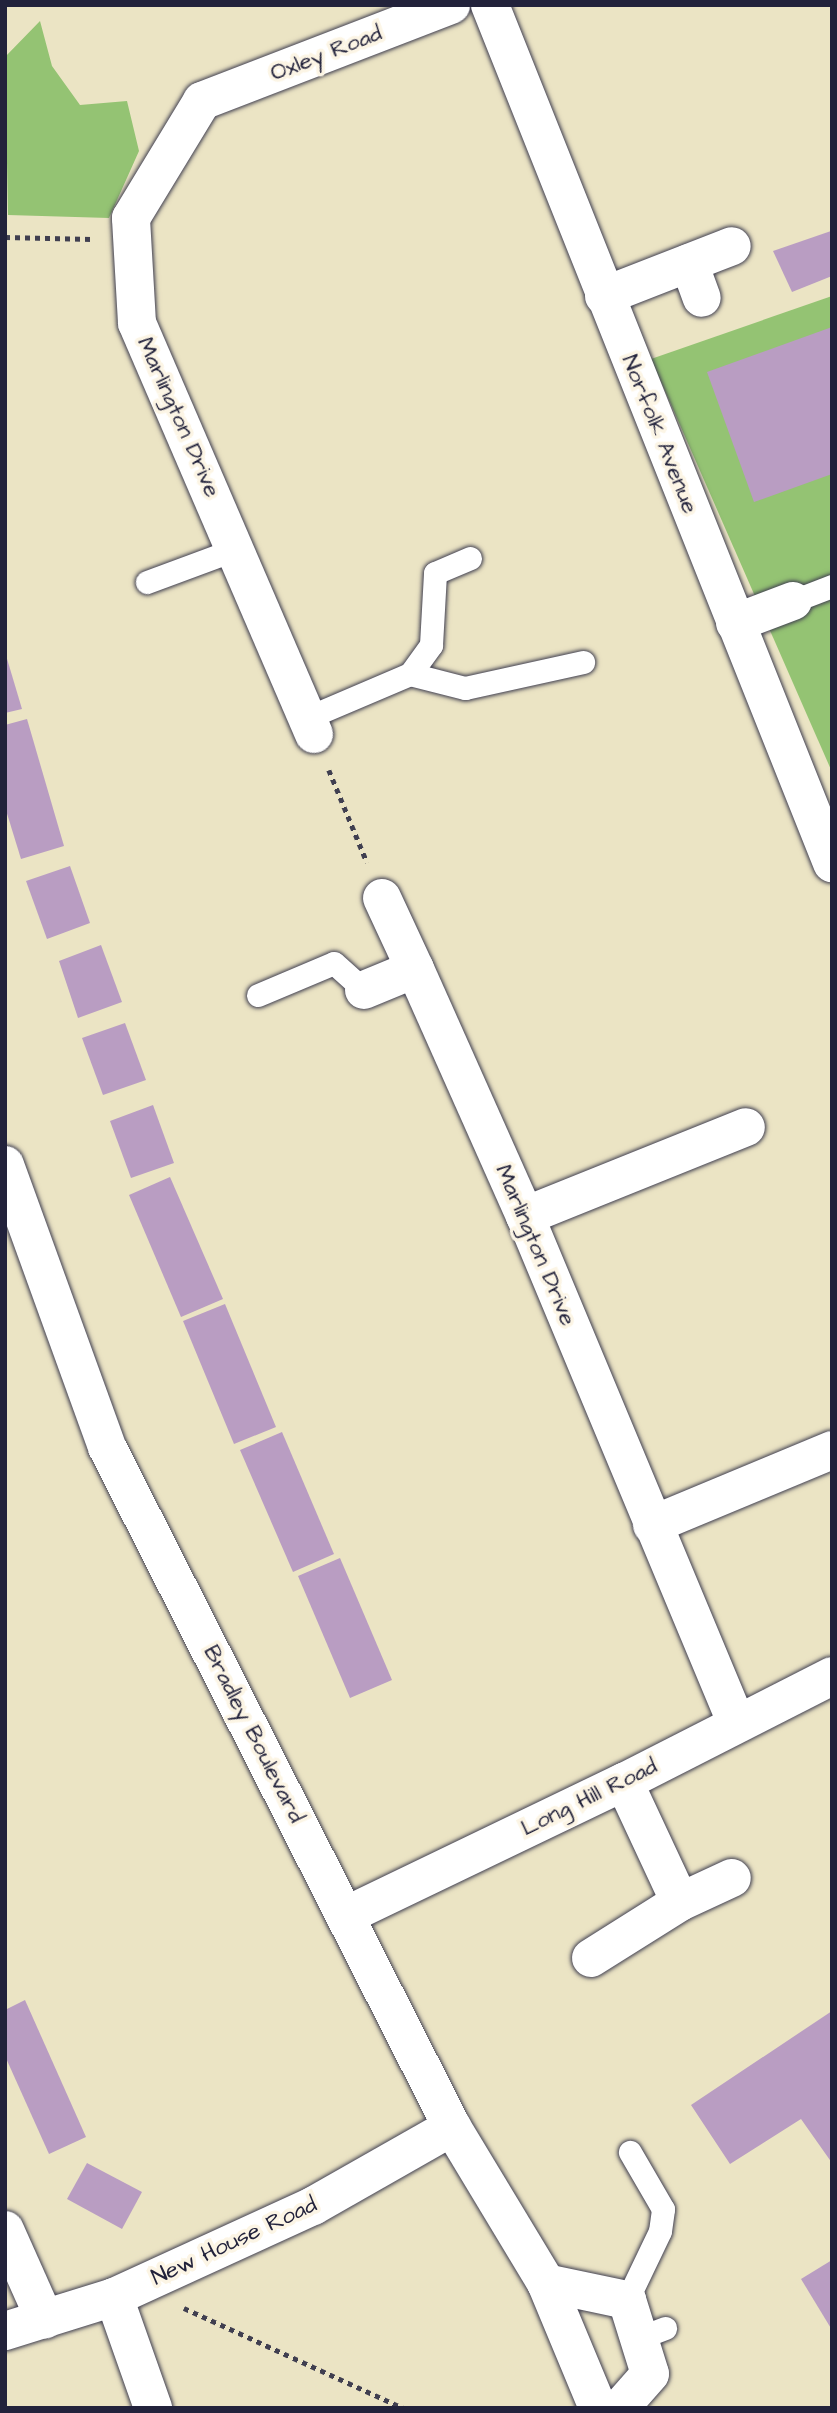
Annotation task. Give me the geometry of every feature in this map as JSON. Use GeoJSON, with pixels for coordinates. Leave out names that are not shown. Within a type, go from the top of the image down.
{"type":"FeatureCollection","features":[{"type":"Feature","properties":{"kind":"street","name":"Oxley Road"},"geometry":{"type":"LineString","coordinates":[[202,101],[451,5]]}},
{"type":"Feature","properties":{"kind":"street","name":"Norfolk Avenue"},"geometry":{"type":"LineString","coordinates":[[490,5],[735,623],[819,797],[832,863]]}},
{"type":"Feature","properties":{"kind":"street","name":"Marlington Drive"},"geometry":{"type":"LineString","coordinates":[[202,101],[131,218],[137,323],[312,725]]}},
{"type":"Feature","properties":{"kind":"street"},"geometry":{"type":"LineString","coordinates":[[604,296],[732,246]]}},
{"type":"Feature","properties":{"kind":"street"},"geometry":{"type":"LineString","coordinates":[[688,263],[702,298]]}},
{"type":"Feature","properties":{"kind":"street"},"geometry":{"type":"LineString","coordinates":[[735,623],[793,601]]}},
{"type":"Feature","properties":{"kind":"street","name":"Marlington Drive"},"geometry":{"type":"LineString","coordinates":[[382,898],[525,1216],[736,1722]]}},
{"type":"Feature","properties":{"kind":"street"},"geometry":{"type":"LineString","coordinates":[[364,990],[415,969]]}},
{"type":"Feature","properties":{"kind":"street"},"geometry":{"type":"LineString","coordinates":[[525,1216],[746,1127]]}},
{"type":"Feature","properties":{"kind":"street","name":"Bradley Boulevard"},"geometry":{"type":"LineString","coordinates":[[5,1165],[107,1447],[452,2127],[546,2283],[598,2408]]}},
{"type":"Feature","properties":{"kind":"street"},"geometry":{"type":"LineString","coordinates":[[652,1525],[832,1450]]}},
{"type":"Feature","properties":{"kind":"street","name":"Long Hill Road"},"geometry":{"type":"LineString","coordinates":[[345,1916],[624,1782],[736,1722],[832,1676]]}},
{"type":"Feature","properties":{"kind":"street"},"geometry":{"type":"LineString","coordinates":[[624,1782],[680,1902]]}},
{"type":"Feature","properties":{"kind":"street"},"geometry":{"type":"LineString","coordinates":[[592,1958],[680,1902],[732,1878]]}},
{"type":"Feature","properties":{"kind":"street","name":"New House Road"},"geometry":{"type":"LineString","coordinates":[[5,2331],[125,2292],[313,2206],[452,2127]]}},
{"type":"Feature","properties":{"kind":"street"},"geometry":{"type":"LineString","coordinates":[[5,2230],[45,2320]]}},
{"type":"Feature","properties":{"kind":"street"},"geometry":{"type":"LineString","coordinates":[[546,2283],[626,2300],[652,2333],[650,2374],[620,2408]]}},
{"type":"Feature","properties":{"kind":"street"},"geometry":{"type":"LineString","coordinates":[[125,2292],[153,2408]]}},
{"type":"Feature","properties":{"kind":"lane"},"geometry":{"type":"LineString","coordinates":[[146,582],[236,549]]}},
{"type":"Feature","properties":{"kind":"lane"},"geometry":{"type":"LineString","coordinates":[[312,725],[410,674],[431,645],[435,573],[470,558]]}},
{"type":"Feature","properties":{"kind":"lane"},"geometry":{"type":"LineString","coordinates":[[793,601],[832,586]]}},
{"type":"Feature","properties":{"kind":"lane"},"geometry":{"type":"LineString","coordinates":[[410,674],[465,688],[583,662]]}},
{"type":"Feature","properties":{"kind":"lane"},"geometry":{"type":"LineString","coordinates":[[258,995],[334,963],[364,990]]}},
{"type":"Feature","properties":{"kind":"lane"},"geometry":{"type":"LineString","coordinates":[[626,2300],[660,2231],[663,2209],[630,2152]]}},
{"type":"Feature","properties":{"kind":"path"},"geometry":{"type":"LineString","coordinates":[[5,237],[131,239]]}},
{"type":"Feature","properties":{"kind":"path"},"geometry":{"type":"LineString","coordinates":[[312,725],[382,898]]}},
{"type":"Feature","properties":{"kind":"path"},"geometry":{"type":"LineString","coordinates":[[125,2292],[403,2408]]}},
{"type":"Feature","properties":{"kind":"green space"},"geometry":{"type":"Polygon","coordinates":[[[40,21],[52,66],[80,105],[127,101],[139,151],[109,218],[8,215],[5,57],[40,21]]]}},
{"type":"Feature","properties":{"kind":"green space"},"geometry":{"type":"Polygon","coordinates":[[[832,296],[832,772],[651,359],[832,296]]]}},
{"type":"Feature","properties":{"kind":"building"},"geometry":{"type":"Polygon","coordinates":[[[831,231],[832,276],[792,292],[773,251],[831,231]]]}},
{"type":"Feature","properties":{"kind":"building"},"geometry":{"type":"Polygon","coordinates":[[[832,327],[832,474],[754,502],[707,372],[832,327]]]}},
{"type":"Feature","properties":{"kind":"building"},"geometry":{"type":"Polygon","coordinates":[[[5,652],[22,709],[5,713],[5,652]]]}},
{"type":"Feature","properties":{"kind":"building"},"geometry":{"type":"Polygon","coordinates":[[[27,719],[64,846],[21,859],[5,807],[5,725],[27,719]]]}},
{"type":"Feature","properties":{"kind":"building"},"geometry":{"type":"Polygon","coordinates":[[[70,866],[90,923],[47,939],[26,881],[70,866]]]}},
{"type":"Feature","properties":{"kind":"building"},"geometry":{"type":"Polygon","coordinates":[[[101,945],[122,1002],[78,1018],[59,961],[101,945]]]}},
{"type":"Feature","properties":{"kind":"building"},"geometry":{"type":"Polygon","coordinates":[[[125,1023],[146,1080],[103,1095],[82,1038],[125,1023]]]}},
{"type":"Feature","properties":{"kind":"building"},"geometry":{"type":"Polygon","coordinates":[[[153,1105],[174,1163],[131,1178],[110,1121],[153,1105]]]}},
{"type":"Feature","properties":{"kind":"building"},"geometry":{"type":"Polygon","coordinates":[[[170,1177],[223,1299],[181,1317],[129,1195],[170,1177]]]}},
{"type":"Feature","properties":{"kind":"building"},"geometry":{"type":"Polygon","coordinates":[[[225,1304],[276,1427],[234,1444],[183,1321],[225,1304]]]}},
{"type":"Feature","properties":{"kind":"building"},"geometry":{"type":"Polygon","coordinates":[[[282,1432],[334,1554],[293,1572],[240,1450],[282,1432]]]}},
{"type":"Feature","properties":{"kind":"building"},"geometry":{"type":"Polygon","coordinates":[[[340,1558],[392,1680],[350,1698],[298,1576],[340,1558]]]}},
{"type":"Feature","properties":{"kind":"building"},"geometry":{"type":"Polygon","coordinates":[[[25,2000],[86,2137],[49,2154],[5,2056],[5,2010],[25,2000]]]}},
{"type":"Feature","properties":{"kind":"building"},"geometry":{"type":"Polygon","coordinates":[[[832,2011],[832,2163],[801,2119],[730,2164],[691,2105],[832,2011]]]}},
{"type":"Feature","properties":{"kind":"building"},"geometry":{"type":"Polygon","coordinates":[[[87,2163],[142,2192],[122,2229],[67,2199],[87,2163]]]}},
{"type":"Feature","properties":{"kind":"building"},"geometry":{"type":"Polygon","coordinates":[[[832,2260],[832,2330],[801,2279],[832,2260]]]}}]}
